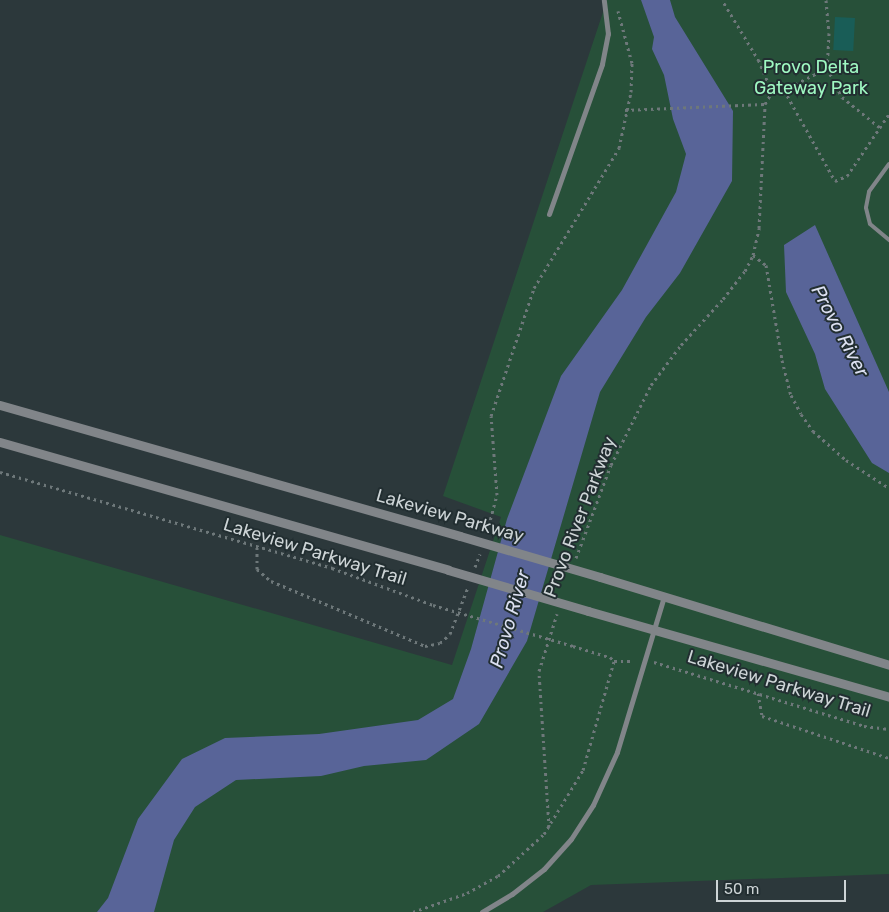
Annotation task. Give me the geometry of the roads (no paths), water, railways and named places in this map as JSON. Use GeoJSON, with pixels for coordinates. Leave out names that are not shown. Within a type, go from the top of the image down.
{"type":"FeatureCollection","features":[{"type":"Feature","properties":{"kind":"street"},"geometry":{"type":"LineString","coordinates":[[549,214],[602,64],[608,34],[604,0]]}},
{"type":"Feature","properties":{"kind":"street","name":"Lakeview Parkway"},"geometry":{"type":"LineString","coordinates":[[0,404],[460,536],[889,664]]}},
{"type":"Feature","properties":{"kind":"street"},"geometry":{"type":"LineString","coordinates":[[0,442],[889,697]]}},
{"type":"Feature","properties":{"kind":"street"},"geometry":{"type":"LineString","coordinates":[[482,912],[512,894],[544,869],[572,838],[590,811],[610,770],[664,596]]}},
{"type":"Feature","properties":{"kind":"lane"},"geometry":{"type":"LineString","coordinates":[[889,164],[869,192],[866,208],[870,224],[889,240]]}},
{"type":"Feature","properties":{"kind":"water","name":"Provo River"},"geometry":{"type":"Polygon","coordinates":[[[641,0],[670,0],[675,17],[733,111],[732,181],[680,273],[646,317],[600,392],[527,641],[479,724],[426,760],[364,766],[321,776],[236,780],[195,807],[174,840],[154,912],[97,912],[108,898],[138,819],[182,759],[225,738],[319,734],[418,720],[453,699],[471,649],[507,519],[561,376],[622,290],[676,192],[686,154],[673,119],[664,75],[652,49],[654,37],[641,0]]]}},
{"type":"Feature","properties":{"kind":"water","name":"Provo River"},"geometry":{"type":"Polygon","coordinates":[[[815,225],[889,392],[889,473],[872,463],[825,389],[815,354],[786,292],[784,245],[815,225]]]}},
{"type":"Feature","properties":{"kind":"park label","name":"Provo Delta Gateway Park"},"geometry":{"type":"Point","coordinates":[811,78]}}]}
